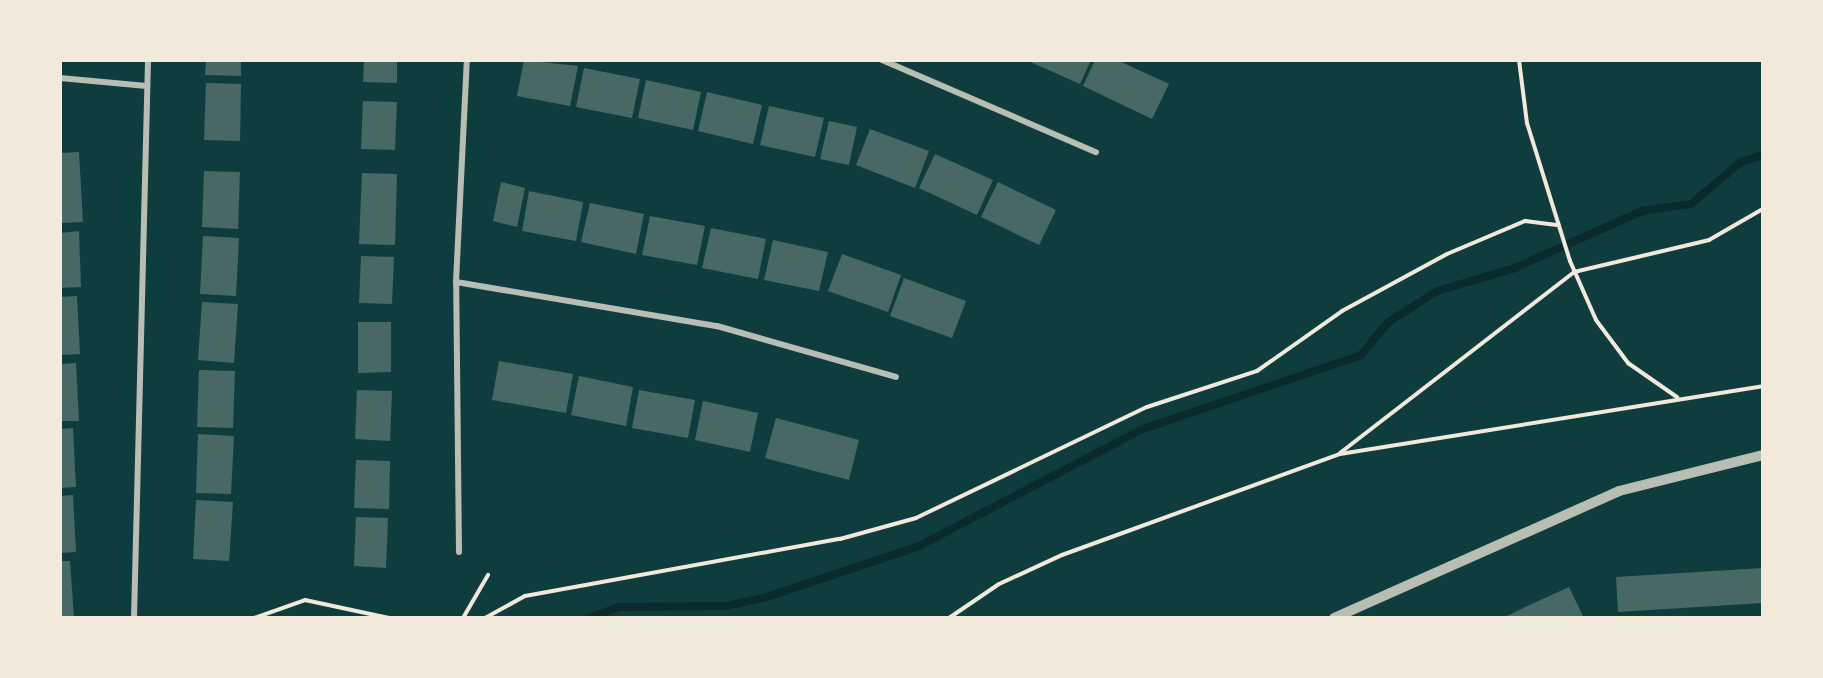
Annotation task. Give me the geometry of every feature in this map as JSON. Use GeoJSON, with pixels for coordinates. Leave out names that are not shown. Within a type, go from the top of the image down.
{"type":"FeatureCollection","features":[{"type":"Feature","properties":{"kind":"street"},"geometry":{"type":"LineString","coordinates":[[134,618],[148,60]]}},
{"type":"Feature","properties":{"kind":"street"},"geometry":{"type":"LineString","coordinates":[[459,552],[456,282],[467,60]]}},
{"type":"Feature","properties":{"kind":"street"},"geometry":{"type":"LineString","coordinates":[[882,60],[1096,152]]}},
{"type":"Feature","properties":{"kind":"street"},"geometry":{"type":"LineString","coordinates":[[60,78],[147,86]]}},
{"type":"Feature","properties":{"kind":"street"},"geometry":{"type":"LineString","coordinates":[[456,282],[717,326],[896,377]]}},
{"type":"Feature","properties":{"kind":"street"},"geometry":{"type":"LineString","coordinates":[[1335,618],[1619,491],[1763,454]]}},
{"type":"Feature","properties":{"kind":"path"},"geometry":{"type":"LineString","coordinates":[[1519,60],[1527,123],[1570,261],[1596,320],[1628,363],[1678,397]]}},
{"type":"Feature","properties":{"kind":"path"},"geometry":{"type":"LineString","coordinates":[[1340,453],[1574,272],[1709,240],[1763,209]]}},
{"type":"Feature","properties":{"kind":"path"},"geometry":{"type":"LineString","coordinates":[[485,618],[525,596],[806,546],[916,518],[1147,406],[1257,371],[1342,311],[1448,254],[1525,221],[1559,225]]}},
{"type":"Feature","properties":{"kind":"path"},"geometry":{"type":"LineString","coordinates":[[950,618],[999,584],[1062,555],[1340,453],[1678,397],[1763,386]]}},
{"type":"Feature","properties":{"kind":"path"},"geometry":{"type":"LineString","coordinates":[[463,618],[488,575]]}},
{"type":"Feature","properties":{"kind":"path"},"geometry":{"type":"LineString","coordinates":[[254,618],[285,603],[305,600],[389,618]]}},
{"type":"Feature","properties":{"kind":"building"},"geometry":{"type":"Polygon","coordinates":[[[206,60],[241,60],[241,76],[205,75],[206,60]]]}},
{"type":"Feature","properties":{"kind":"building"},"geometry":{"type":"Polygon","coordinates":[[[364,60],[397,60],[397,83],[363,82],[364,60]]]}},
{"type":"Feature","properties":{"kind":"building"},"geometry":{"type":"Polygon","coordinates":[[[524,60],[578,66],[570,106],[517,96],[524,60]]]}},
{"type":"Feature","properties":{"kind":"building"},"geometry":{"type":"Polygon","coordinates":[[[1026,60],[1091,60],[1080,84],[1026,60]]]}},
{"type":"Feature","properties":{"kind":"building"},"geometry":{"type":"Polygon","coordinates":[[[1095,60],[1117,60],[1169,84],[1152,119],[1083,86],[1095,60]]]}},
{"type":"Feature","properties":{"kind":"building"},"geometry":{"type":"Polygon","coordinates":[[[584,68],[640,79],[632,118],[576,107],[584,68]]]}},
{"type":"Feature","properties":{"kind":"building"},"geometry":{"type":"Polygon","coordinates":[[[646,80],[701,92],[693,130],[638,118],[646,80]]]}},
{"type":"Feature","properties":{"kind":"building"},"geometry":{"type":"Polygon","coordinates":[[[206,83],[241,84],[240,141],[204,140],[206,83]]]}},
{"type":"Feature","properties":{"kind":"building"},"geometry":{"type":"Polygon","coordinates":[[[707,92],[762,105],[753,144],[698,131],[707,92]]]}},
{"type":"Feature","properties":{"kind":"building"},"geometry":{"type":"Polygon","coordinates":[[[363,101],[397,102],[395,150],[361,149],[363,101]]]}},
{"type":"Feature","properties":{"kind":"building"},"geometry":{"type":"Polygon","coordinates":[[[769,106],[824,118],[815,157],[760,145],[769,106]]]}},
{"type":"Feature","properties":{"kind":"building"},"geometry":{"type":"Polygon","coordinates":[[[829,121],[857,127],[849,165],[820,159],[829,121]]]}},
{"type":"Feature","properties":{"kind":"building"},"geometry":{"type":"Polygon","coordinates":[[[870,129],[929,151],[915,188],[856,165],[870,129]]]}},
{"type":"Feature","properties":{"kind":"building"},"geometry":{"type":"Polygon","coordinates":[[[79,152],[83,222],[60,223],[60,153],[79,152]]]}},
{"type":"Feature","properties":{"kind":"building"},"geometry":{"type":"Polygon","coordinates":[[[935,154],[993,180],[977,215],[919,188],[935,154]]]}},
{"type":"Feature","properties":{"kind":"building"},"geometry":{"type":"Polygon","coordinates":[[[204,171],[240,172],[238,229],[202,227],[204,171]]]}},
{"type":"Feature","properties":{"kind":"building"},"geometry":{"type":"Polygon","coordinates":[[[362,173],[397,174],[395,245],[359,244],[362,173]]]}},
{"type":"Feature","properties":{"kind":"building"},"geometry":{"type":"Polygon","coordinates":[[[501,182],[525,188],[517,227],[493,221],[501,182]]]}},
{"type":"Feature","properties":{"kind":"building"},"geometry":{"type":"Polygon","coordinates":[[[998,182],[1056,210],[1039,245],[981,217],[998,182]]]}},
{"type":"Feature","properties":{"kind":"building"},"geometry":{"type":"Polygon","coordinates":[[[529,191],[583,202],[576,241],[522,231],[529,191]]]}},
{"type":"Feature","properties":{"kind":"building"},"geometry":{"type":"Polygon","coordinates":[[[590,203],[644,214],[636,254],[581,242],[590,203]]]}},
{"type":"Feature","properties":{"kind":"building"},"geometry":{"type":"Polygon","coordinates":[[[650,216],[705,226],[697,265],[642,255],[650,216]]]}},
{"type":"Feature","properties":{"kind":"building"},"geometry":{"type":"Polygon","coordinates":[[[711,228],[766,239],[758,279],[702,268],[711,228]]]}},
{"type":"Feature","properties":{"kind":"building"},"geometry":{"type":"Polygon","coordinates":[[[79,231],[81,287],[60,288],[60,233],[79,231]]]}},
{"type":"Feature","properties":{"kind":"building"},"geometry":{"type":"Polygon","coordinates":[[[203,236],[239,238],[236,296],[200,294],[203,236]]]}},
{"type":"Feature","properties":{"kind":"building"},"geometry":{"type":"Polygon","coordinates":[[[773,240],[828,252],[819,291],[764,280],[773,240]]]}},
{"type":"Feature","properties":{"kind":"building"},"geometry":{"type":"Polygon","coordinates":[[[842,254],[901,275],[888,312],[828,291],[842,254]]]}},
{"type":"Feature","properties":{"kind":"building"},"geometry":{"type":"Polygon","coordinates":[[[361,256],[394,257],[392,304],[359,303],[361,256]]]}},
{"type":"Feature","properties":{"kind":"building"},"geometry":{"type":"Polygon","coordinates":[[[904,278],[966,301],[952,338],[890,316],[904,278]]]}},
{"type":"Feature","properties":{"kind":"building"},"geometry":{"type":"Polygon","coordinates":[[[77,296],[80,354],[60,355],[60,297],[77,296]]]}},
{"type":"Feature","properties":{"kind":"building"},"geometry":{"type":"Polygon","coordinates":[[[202,302],[238,304],[234,363],[198,360],[202,302]]]}},
{"type":"Feature","properties":{"kind":"building"},"geometry":{"type":"Polygon","coordinates":[[[358,322],[391,322],[391,372],[358,373],[358,322]]]}},
{"type":"Feature","properties":{"kind":"building"},"geometry":{"type":"Polygon","coordinates":[[[499,361],[573,374],[566,413],[492,400],[499,361]]]}},
{"type":"Feature","properties":{"kind":"building"},"geometry":{"type":"Polygon","coordinates":[[[76,363],[79,421],[60,421],[60,364],[76,363]]]}},
{"type":"Feature","properties":{"kind":"building"},"geometry":{"type":"Polygon","coordinates":[[[199,370],[235,371],[233,428],[197,427],[199,370]]]}},
{"type":"Feature","properties":{"kind":"building"},"geometry":{"type":"Polygon","coordinates":[[[579,376],[633,387],[626,426],[571,415],[579,376]]]}},
{"type":"Feature","properties":{"kind":"building"},"geometry":{"type":"Polygon","coordinates":[[[357,390],[392,391],[390,441],[355,439],[357,390]]]}},
{"type":"Feature","properties":{"kind":"building"},"geometry":{"type":"Polygon","coordinates":[[[639,390],[695,400],[688,438],[632,428],[639,390]]]}},
{"type":"Feature","properties":{"kind":"building"},"geometry":{"type":"Polygon","coordinates":[[[703,401],[758,413],[750,452],[695,440],[703,401]]]}},
{"type":"Feature","properties":{"kind":"building"},"geometry":{"type":"Polygon","coordinates":[[[776,418],[859,440],[849,480],[765,458],[776,418]]]}},
{"type":"Feature","properties":{"kind":"building"},"geometry":{"type":"Polygon","coordinates":[[[73,428],[76,487],[60,488],[60,429],[73,428]]]}},
{"type":"Feature","properties":{"kind":"building"},"geometry":{"type":"Polygon","coordinates":[[[198,434],[234,436],[231,494],[196,493],[198,434]]]}},
{"type":"Feature","properties":{"kind":"building"},"geometry":{"type":"Polygon","coordinates":[[[356,460],[390,461],[389,509],[354,508],[356,460]]]}},
{"type":"Feature","properties":{"kind":"building"},"geometry":{"type":"Polygon","coordinates":[[[73,495],[76,552],[60,553],[60,496],[73,495]]]}},
{"type":"Feature","properties":{"kind":"building"},"geometry":{"type":"Polygon","coordinates":[[[196,500],[233,502],[229,561],[193,559],[196,500]]]}},
{"type":"Feature","properties":{"kind":"building"},"geometry":{"type":"Polygon","coordinates":[[[356,517],[388,518],[386,568],[354,566],[356,517]]]}},
{"type":"Feature","properties":{"kind":"building"},"geometry":{"type":"Polygon","coordinates":[[[60,561],[70,561],[74,618],[60,618],[60,561]]]}},
{"type":"Feature","properties":{"kind":"building"},"geometry":{"type":"Polygon","coordinates":[[[1763,568],[1763,603],[1618,612],[1616,577],[1763,568]]]}},
{"type":"Feature","properties":{"kind":"building"},"geometry":{"type":"Polygon","coordinates":[[[1569,587],[1584,618],[1503,618],[1523,608],[1569,587]]]}},
{"type":"Feature","properties":{"kind":"waterway"},"geometry":{"type":"LineString","coordinates":[[589,618],[619,607],[726,606],[767,597],[919,546],[1143,429],[1361,355],[1387,323],[1437,291],[1515,268],[1642,211],[1691,204],[1741,162],[1763,155]]}}]}
